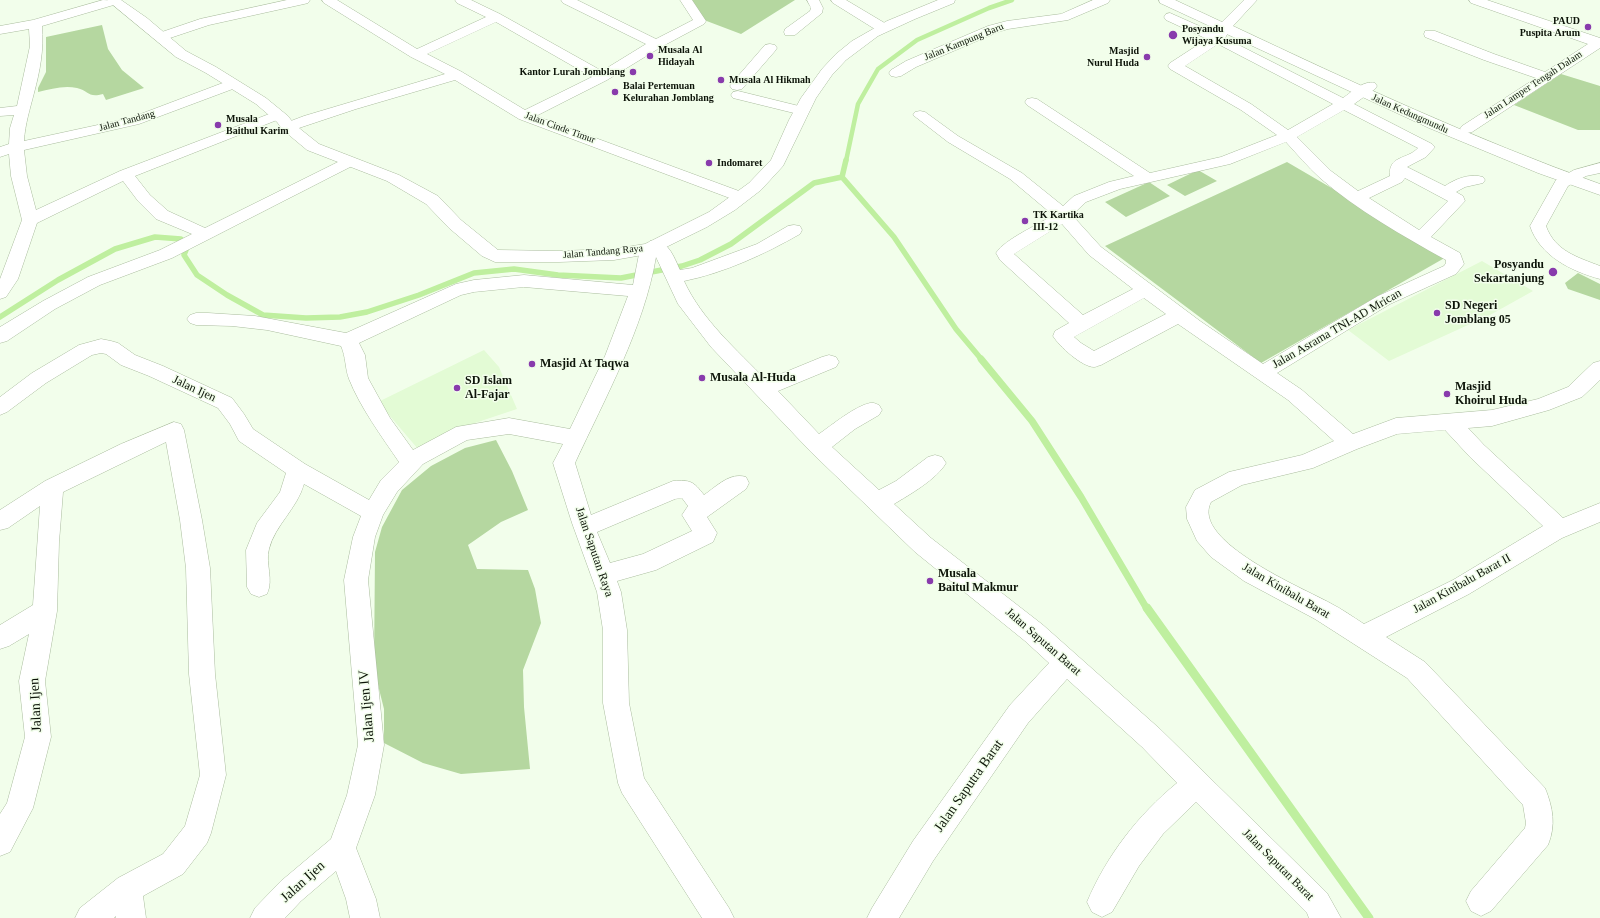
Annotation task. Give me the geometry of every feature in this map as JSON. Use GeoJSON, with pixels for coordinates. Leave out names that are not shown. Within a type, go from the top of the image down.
{"type":"FeatureCollection","features":[{"type":"Feature","properties":{"kind":"street"},"geometry":{"type":"LineString","coordinates":[[161,37],[205,22],[304,0]]}},
{"type":"Feature","properties":{"kind":"street","name":"Jalan Cinde Timur"},"geometry":{"type":"LineString","coordinates":[[328,0],[416,54],[458,75],[524,116],[741,197]]}},
{"type":"Feature","properties":{"kind":"street"},"geometry":{"type":"LineString","coordinates":[[461,0],[496,17],[602,77]]}},
{"type":"Feature","properties":{"kind":"street"},"geometry":{"type":"LineString","coordinates":[[568,0],[656,44]]}},
{"type":"Feature","properties":{"kind":"street"},"geometry":{"type":"LineString","coordinates":[[524,116],[602,77],[656,44],[700,21],[686,0]]}},
{"type":"Feature","properties":{"kind":"street"},"geometry":{"type":"LineString","coordinates":[[790,32],[816,12],[817,8],[813,0]]}},
{"type":"Feature","properties":{"kind":"street"},"geometry":{"type":"LineString","coordinates":[[837,0],[883,28]]}},
{"type":"Feature","properties":{"kind":"street","name":"Jalan Tandang Raya"},"geometry":{"type":"LineString","coordinates":[[113,1],[142,21],[181,54],[211,70],[261,101],[313,147],[393,178],[432,200],[454,224],[495,256],[592,255],[620,253],[653,266],[706,222],[741,197],[760,181],[778,162],[814,89],[844,53],[860,40],[883,28],[949,0]]}},
{"type":"Feature","properties":{"kind":"street","name":"Jalan Kampung Baru"},"geometry":{"type":"LineString","coordinates":[[896,73],[911,64],[993,29],[1013,24],[1064,17],[1104,0]]}},
{"type":"Feature","properties":{"kind":"street"},"geometry":{"type":"LineString","coordinates":[[1165,0],[1224,29]]}},
{"type":"Feature","properties":{"kind":"street"},"geometry":{"type":"LineString","coordinates":[[1185,0],[1224,29],[1342,105],[1378,121],[1428,148],[1421,154],[1399,165],[1399,175],[1396,179],[1357,198]]}},
{"type":"Feature","properties":{"kind":"street"},"geometry":{"type":"LineString","coordinates":[[1224,29],[1251,0]]}},
{"type":"Feature","properties":{"kind":"street"},"geometry":{"type":"LineString","coordinates":[[1475,0],[1599,42]]}},
{"type":"Feature","properties":{"kind":"street"},"geometry":{"type":"LineString","coordinates":[[0,30],[35,24],[65,9],[113,1]]}},
{"type":"Feature","properties":{"kind":"street"},"geometry":{"type":"LineString","coordinates":[[416,54],[496,17]]}},
{"type":"Feature","properties":{"kind":"street"},"geometry":{"type":"LineString","coordinates":[[1170,17],[1224,29]]}},
{"type":"Feature","properties":{"kind":"street"},"geometry":{"type":"LineString","coordinates":[[0,292],[9,280],[30,220],[19,176],[16,147],[17,128],[23,109],[37,46],[35,24]]}},
{"type":"Feature","properties":{"kind":"street","name":"Jalan Asrama TNI-AD Mrican"},"geometry":{"type":"LineString","coordinates":[[920,115],[953,139],[1016,176],[1063,215],[1095,252],[1194,326],[1262,372],[1296,354],[1384,300],[1450,270],[1455,264],[1454,257],[1420,238],[1357,198],[1325,174],[1288,136],[1246,107],[1175,66],[1224,29]]}},
{"type":"Feature","properties":{"kind":"street","name":"Jalan Kedungmundu"},"geometry":{"type":"LineString","coordinates":[[1224,29],[1365,89],[1513,149],[1574,176],[1600,190]]}},
{"type":"Feature","properties":{"kind":"street"},"geometry":{"type":"LineString","coordinates":[[1430,34],[1489,57],[1545,76]]}},
{"type":"Feature","properties":{"kind":"street","name":"Jalan Lamper Tengah Dalam"},"geometry":{"type":"LineString","coordinates":[[1466,129],[1599,42]]}},
{"type":"Feature","properties":{"kind":"street"},"geometry":{"type":"LineString","coordinates":[[770,48],[738,90],[802,111]]}},
{"type":"Feature","properties":{"kind":"street"},"geometry":{"type":"LineString","coordinates":[[30,220],[98,186],[126,174],[282,121],[318,116],[458,75]]}},
{"type":"Feature","properties":{"kind":"street","name":"Jalan Tandang"},"geometry":{"type":"LineString","coordinates":[[0,152],[16,147],[134,122],[234,84]]}},
{"type":"Feature","properties":{"kind":"street"},"geometry":{"type":"LineString","coordinates":[[1081,324],[1006,256],[1007,250],[1045,228],[1063,215],[1080,199],[1115,185],[1225,161],[1288,136],[1342,105],[1365,89]]}},
{"type":"Feature","properties":{"kind":"street","name":"Jalan Kedungmundu"},"geometry":{"type":"LineString","coordinates":[[1365,89],[1496,151],[1574,176],[1600,180]]}},
{"type":"Feature","properties":{"kind":"street"},"geometry":{"type":"LineString","coordinates":[[1032,102],[1116,156],[1147,178]]}},
{"type":"Feature","properties":{"kind":"street"},"geometry":{"type":"LineString","coordinates":[[0,112],[23,109]]}},
{"type":"Feature","properties":{"kind":"street"},"geometry":{"type":"LineString","coordinates":[[0,336],[49,305],[94,282],[166,254],[349,162]]}},
{"type":"Feature","properties":{"kind":"street"},"geometry":{"type":"LineString","coordinates":[[1398,168],[1445,192],[1458,201],[1420,238]]}},
{"type":"Feature","properties":{"kind":"street"},"geometry":{"type":"LineString","coordinates":[[1600,168],[1574,176],[1562,183],[1538,226],[1540,236],[1545,244],[1559,255],[1600,273]]}},
{"type":"Feature","properties":{"kind":"street"},"geometry":{"type":"LineString","coordinates":[[126,174],[144,198],[162,215],[200,237]]}},
{"type":"Feature","properties":{"kind":"street"},"geometry":{"type":"LineString","coordinates":[[1445,192],[1460,183],[1477,180]]}},
{"type":"Feature","properties":{"kind":"street"},"geometry":{"type":"LineString","coordinates":[[196,319],[255,321],[293,329],[332,340],[348,340],[456,290],[474,286],[653,266],[695,273],[763,248],[794,230]]}},
{"type":"Feature","properties":{"kind":"street","name":"Jalan Saputan Barat"},"geometry":{"type":"LineString","coordinates":[[653,266],[684,300],[718,342],[818,446],[923,545],[1034,633],[1151,738],[1321,911]]}},
{"type":"Feature","properties":{"kind":"street","name":"Jalan Saputan Raya"},"geometry":{"type":"LineString","coordinates":[[653,266],[615,356],[564,463],[585,527],[609,592],[615,630],[616,703],[632,783],[719,918]]}},
{"type":"Feature","properties":{"kind":"street"},"geometry":{"type":"LineString","coordinates":[[1146,290],[1081,324],[1062,336],[1074,348],[1094,360],[1174,318],[1178,314]]}},
{"type":"Feature","properties":{"kind":"street"},"geometry":{"type":"LineString","coordinates":[[348,340],[355,355],[358,378],[382,423],[412,463]]}},
{"type":"Feature","properties":{"kind":"street","name":"Jalan Ijen"},"geometry":{"type":"LineString","coordinates":[[0,407],[39,378],[86,350],[101,346],[111,348],[128,360],[156,371],[225,403],[238,419],[246,435],[298,470],[345,498],[373,512]]}},
{"type":"Feature","properties":{"kind":"street"},"geometry":{"type":"LineString","coordinates":[[764,389],[829,362]]}},
{"type":"Feature","properties":{"kind":"street","name":"Jalan Kinibalu Barat"},"geometry":{"type":"LineString","coordinates":[[1481,901],[1538,835],[1540,823],[1535,798],[1416,670],[1323,611],[1252,574],[1219,550],[1205,534],[1198,519],[1197,507],[1203,496],[1237,478],[1306,462],[1350,443],[1396,426],[1492,418],[1542,404],[1575,392],[1600,368]]}},
{"type":"Feature","properties":{"kind":"street"},"geometry":{"type":"LineString","coordinates":[[1262,372],[1295,395],[1350,443]]}},
{"type":"Feature","properties":{"kind":"street"},"geometry":{"type":"LineString","coordinates":[[818,446],[848,424],[872,410]]}},
{"type":"Feature","properties":{"kind":"street"},"geometry":{"type":"LineString","coordinates":[[1450,422],[1477,451],[1560,529]]}},
{"type":"Feature","properties":{"kind":"street","name":"Jalan Ijen IV"},"geometry":{"type":"LineString","coordinates":[[342,848],[361,795],[371,745],[356,580],[364,537],[373,512],[389,486],[416,458],[463,433],[509,426],[576,438]]}},
{"type":"Feature","properties":{"kind":"street"},"geometry":{"type":"LineString","coordinates":[[0,521],[53,487],[100,463],[174,430],[191,520],[198,568],[202,674],[213,775],[197,833],[173,864],[128,888],[90,918]]}},
{"type":"Feature","properties":{"kind":"street"},"geometry":{"type":"LineString","coordinates":[[878,502],[904,487],[934,463]]}},
{"type":"Feature","properties":{"kind":"street"},"geometry":{"type":"LineString","coordinates":[[259,587],[257,550],[265,530],[290,495],[298,470]]}},
{"type":"Feature","properties":{"kind":"street"},"geometry":{"type":"LineString","coordinates":[[603,575],[648,563],[705,535],[706,533],[693,514],[738,483]]}},
{"type":"Feature","properties":{"kind":"street","name":"Jalan Ijen"},"geometry":{"type":"LineString","coordinates":[[0,842],[9,809],[38,737],[32,681],[45,611],[48,542],[53,487]]}},
{"type":"Feature","properties":{"kind":"street"},"geometry":{"type":"LineString","coordinates":[[585,527],[632,509],[673,490],[687,489],[698,503],[704,507]]}},
{"type":"Feature","properties":{"kind":"street","name":"Jalan Kinibalu Barat II"},"geometry":{"type":"LineString","coordinates":[[1362,637],[1461,587],[1560,529],[1600,512]]}},
{"type":"Feature","properties":{"kind":"street"},"geometry":{"type":"LineString","coordinates":[[0,638],[45,611]]}},
{"type":"Feature","properties":{"kind":"street","name":"Jalan Saputra Barat"},"geometry":{"type":"LineString","coordinates":[[882,918],[923,851],[1019,714],[1066,662]]}},
{"type":"Feature","properties":{"kind":"street"},"geometry":{"type":"LineString","coordinates":[[1102,902],[1113,879],[1132,851],[1162,814],[1197,784]]}},
{"type":"Feature","properties":{"kind":"street"},"geometry":{"type":"LineString","coordinates":[[342,848],[361,899],[365,918]]}},
{"type":"Feature","properties":{"kind":"street","name":"Jalan Ijen"},"geometry":{"type":"LineString","coordinates":[[265,918],[291,891],[342,848]]}},
{"type":"Feature","properties":{"kind":"street"},"geometry":{"type":"LineString","coordinates":[[128,888],[131,918]]}},
{"type":"Feature","properties":{"kind":"shaded area"},"geometry":{"type":"Polygon","coordinates":[[[690,0],[795,0],[741,34],[704,20],[690,0]]]}},
{"type":"Feature","properties":{"kind":"shaded area"},"geometry":{"type":"Polygon","coordinates":[[[102,25],[108,49],[122,70],[144,88],[106,100],[103,94],[91,95],[81,89],[72,87],[38,92],[38,88],[46,72],[46,37],[102,25]]]}},
{"type":"Feature","properties":{"kind":"shaded area"},"geometry":{"type":"Polygon","coordinates":[[[1561,74],[1600,86],[1600,130],[1578,130],[1514,105],[1561,74]]]}},
{"type":"Feature","properties":{"kind":"shaded area"},"geometry":{"type":"Polygon","coordinates":[[[1287,162],[1448,256],[1261,363],[1105,246],[1287,162]]]}},
{"type":"Feature","properties":{"kind":"shaded area"},"geometry":{"type":"Polygon","coordinates":[[[1198,170],[1217,181],[1185,196],[1167,185],[1198,170]]]}},
{"type":"Feature","properties":{"kind":"shaded area"},"geometry":{"type":"Polygon","coordinates":[[[1149,182],[1170,196],[1126,217],[1105,202],[1149,182]]]}},
{"type":"Feature","properties":{"kind":"shaded area","name":"SD Negeri Jomblang 05"},"geometry":{"type":"Polygon","coordinates":[[[1482,261],[1533,291],[1490,315],[1389,361],[1348,330],[1482,261]]]}},
{"type":"Feature","properties":{"kind":"shaded area"},"geometry":{"type":"Polygon","coordinates":[[[1578,273],[1600,284],[1600,300],[1568,289],[1565,283],[1578,273]]]}},
{"type":"Feature","properties":{"kind":"shaded area","name":"SD Islam Al-Fajar"},"geometry":{"type":"Polygon","coordinates":[[[484,350],[499,367],[517,409],[469,425],[418,449],[378,402],[484,350]]]}},
{"type":"Feature","properties":{"kind":"shaded area"},"geometry":{"type":"Polygon","coordinates":[[[496,440],[512,471],[528,510],[501,522],[468,545],[477,569],[528,570],[535,589],[541,623],[523,670],[524,707],[530,769],[461,774],[423,763],[384,743],[384,709],[374,669],[375,552],[382,527],[402,490],[431,466],[465,448],[496,440]]]}},
{"type":"Feature","properties":{"kind":"waterway"},"geometry":{"type":"LineString","coordinates":[[846,161],[858,104],[878,69],[917,40],[989,8],[1012,0]]}},
{"type":"Feature","properties":{"kind":"waterway"},"geometry":{"type":"LineString","coordinates":[[842,177],[846,160]]}},
{"type":"Feature","properties":{"kind":"waterway"},"geometry":{"type":"LineString","coordinates":[[0,317],[58,280],[115,249],[155,237],[181,239],[188,245],[184,255],[197,275],[227,295],[263,315],[306,318],[340,317],[367,312],[419,295],[474,273],[514,269],[558,275],[621,278],[682,266],[700,260],[731,244],[814,183],[842,177]]}},
{"type":"Feature","properties":{"kind":"waterway"},"geometry":{"type":"LineString","coordinates":[[842,177],[894,237],[956,329],[982,360]]}},
{"type":"Feature","properties":{"kind":"waterway"},"geometry":{"type":"LineString","coordinates":[[981,359],[1032,421],[1081,497],[1147,609]]}},
{"type":"Feature","properties":{"kind":"waterway"},"geometry":{"type":"LineString","coordinates":[[1147,608],[1369,918]]}},
{"type":"Feature","properties":{"kind":"place","name":"PAUD Puspita Arum"},"geometry":{"type":"Point","coordinates":[1588,27]}},
{"type":"Feature","properties":{"kind":"place","name":"Posyandu Wijaya Kusuma"},"geometry":{"type":"Point","coordinates":[1173,35]}},
{"type":"Feature","properties":{"kind":"place","name":"Musala Al Hidayah"},"geometry":{"type":"Point","coordinates":[650,56]}},
{"type":"Feature","properties":{"kind":"place","name":"Masjid Nurul Huda"},"geometry":{"type":"Point","coordinates":[1147,57]}},
{"type":"Feature","properties":{"kind":"place","name":"Kantor Lurah Jomblang"},"geometry":{"type":"Point","coordinates":[633,72]}},
{"type":"Feature","properties":{"kind":"place","name":"Musala Al Hikmah"},"geometry":{"type":"Point","coordinates":[721,80]}},
{"type":"Feature","properties":{"kind":"place","name":"Balai Pertemuan Kelurahan Jomblang"},"geometry":{"type":"Point","coordinates":[615,92]}},
{"type":"Feature","properties":{"kind":"place","name":"Musala Baithul Karim"},"geometry":{"type":"Point","coordinates":[218,125]}},
{"type":"Feature","properties":{"kind":"place","name":"Indomaret"},"geometry":{"type":"Point","coordinates":[709,163]}},
{"type":"Feature","properties":{"kind":"place","name":"TK Kartika III-12"},"geometry":{"type":"Point","coordinates":[1025,221]}},
{"type":"Feature","properties":{"kind":"place","name":"Posyandu Sekartanjung"},"geometry":{"type":"Point","coordinates":[1553,272]}},
{"type":"Feature","properties":{"kind":"place","name":"SD Negeri Jomblang 05"},"geometry":{"type":"Point","coordinates":[1437,313]}},
{"type":"Feature","properties":{"kind":"place","name":"Masjid At Taqwa"},"geometry":{"type":"Point","coordinates":[532,364]}},
{"type":"Feature","properties":{"kind":"place","name":"Musala Al-Huda"},"geometry":{"type":"Point","coordinates":[702,378]}},
{"type":"Feature","properties":{"kind":"place","name":"SD Islam Al-Fajar"},"geometry":{"type":"Point","coordinates":[457,388]}},
{"type":"Feature","properties":{"kind":"place","name":"Masjid Khoirul Huda"},"geometry":{"type":"Point","coordinates":[1447,394]}},
{"type":"Feature","properties":{"kind":"place","name":"Musala Baitul Makmur"},"geometry":{"type":"Point","coordinates":[930,581]}}]}
